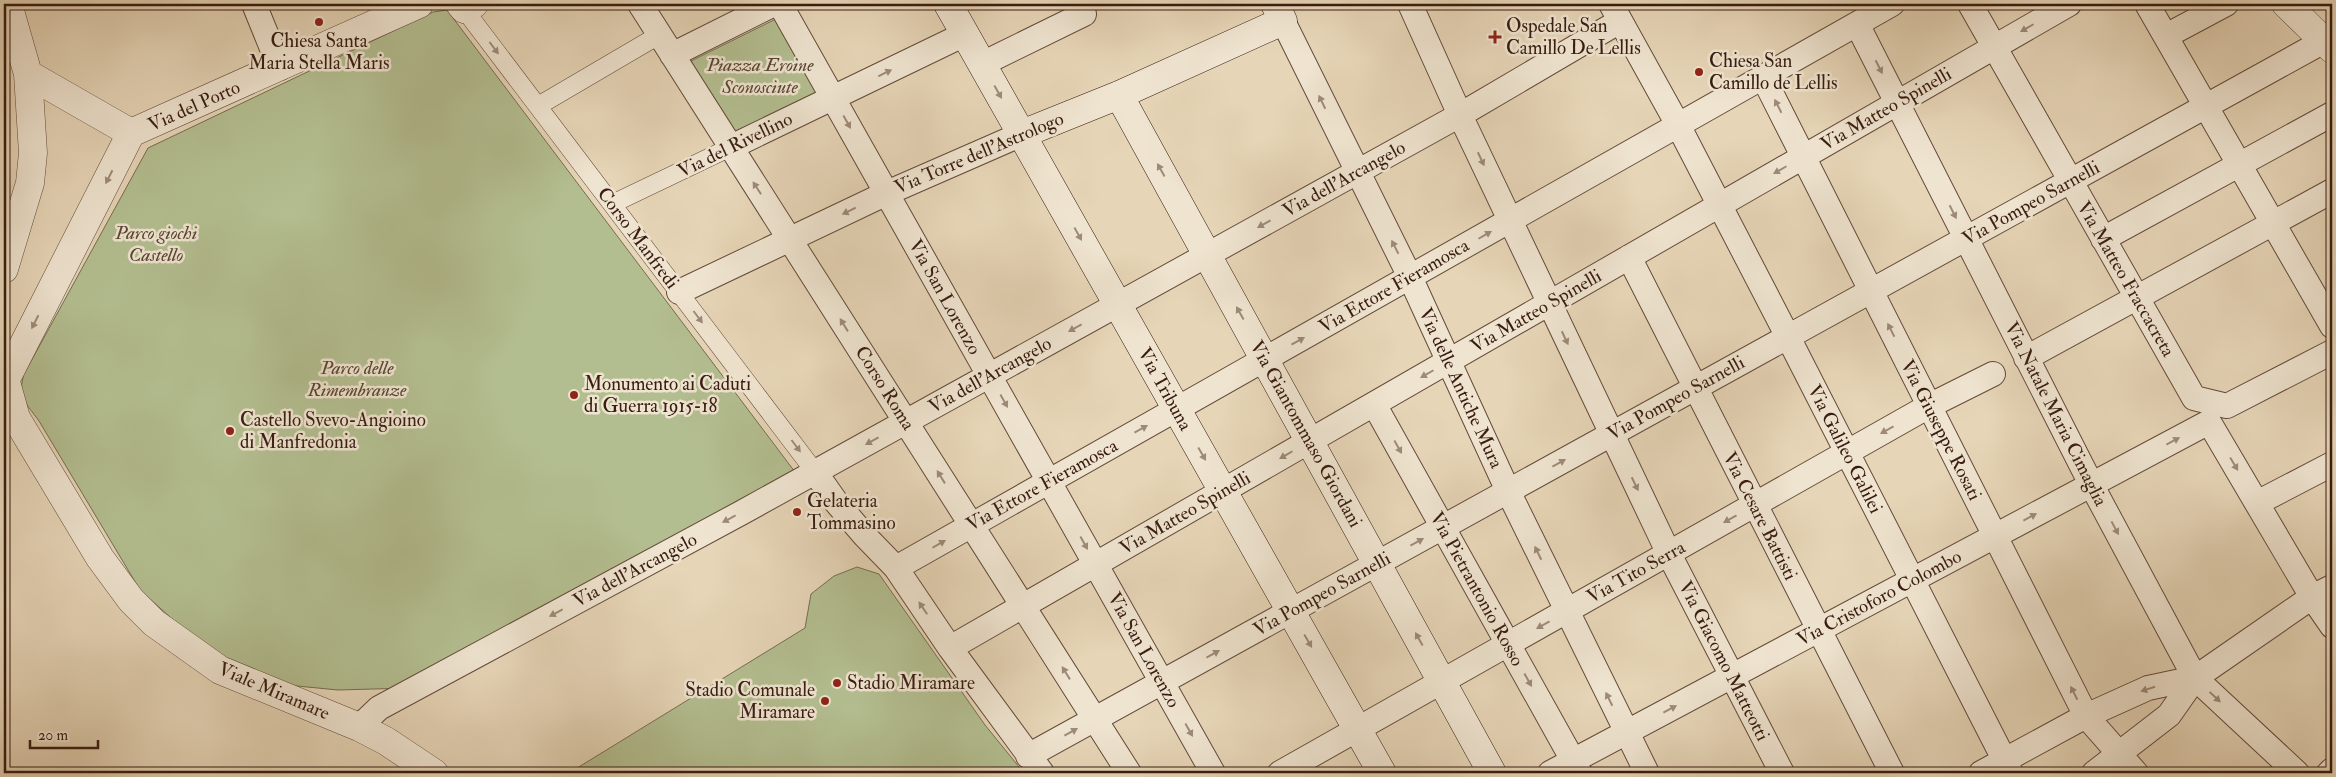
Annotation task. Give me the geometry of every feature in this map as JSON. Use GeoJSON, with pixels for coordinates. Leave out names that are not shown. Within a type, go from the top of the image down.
{"type":"FeatureCollection","features":[{"type":"Feature","properties":{"kind":"main road"},"geometry":{"type":"LineString","coordinates":[[4,269],[30,183],[34,153],[28,74],[8,4]]}},
{"type":"Feature","properties":{"kind":"main road","name":"Via del Porto"},"geometry":{"type":"LineString","coordinates":[[4,380],[131,133],[420,4]]}},
{"type":"Feature","properties":{"kind":"main road","name":"Via Tribuna"},"geometry":{"type":"LineString","coordinates":[[948,4],[1382,773]]}},
{"type":"Feature","properties":{"kind":"main road"},"geometry":{"type":"LineString","coordinates":[[2286,4],[2328,45]]}},
{"type":"Feature","properties":{"kind":"main road","name":"Via Torre dell'Astrologo"},"geometry":{"type":"LineString","coordinates":[[1022,134],[1119,94],[1279,12]]}},
{"type":"Feature","properties":{"kind":"main road","name":"Via del Porto"},"geometry":{"type":"LineString","coordinates":[[28,74],[131,133]]}},
{"type":"Feature","properties":{"kind":"main road","name":"Via Giantommaso Giordani"},"geometry":{"type":"LineString","coordinates":[[1119,94],[1492,773]]}},
{"type":"Feature","properties":{"kind":"main road","name":"Viale Miramare"},"geometry":{"type":"LineString","coordinates":[[4,380],[16,418],[100,558],[131,600],[154,623],[220,670],[359,727],[386,741],[434,773]]}},
{"type":"Feature","properties":{"kind":"street"},"geometry":{"type":"LineString","coordinates":[[254,4],[280,68]]}},
{"type":"Feature","properties":{"kind":"street","name":"Corso Roma"},"geometry":{"type":"LineString","coordinates":[[640,4],[1129,773]]}},
{"type":"Feature","properties":{"kind":"street"},"geometry":{"type":"LineString","coordinates":[[672,55],[774,4]]}},
{"type":"Feature","properties":{"kind":"street","name":"Via San Lorenzo"},"geometry":{"type":"LineString","coordinates":[[780,4],[1213,773]]}},
{"type":"Feature","properties":{"kind":"street","name":"Via Giacomo Matteotti"},"geometry":{"type":"LineString","coordinates":[[1410,4],[1460,115],[1668,554],[1782,773]]}},
{"type":"Feature","properties":{"kind":"street","name":"Via Ettore Fieramosca"},"geometry":{"type":"LineString","coordinates":[[896,568],[1892,4]]}},
{"type":"Feature","properties":{"kind":"street","name":"Via Matteo Fraccacreta"},"geometry":{"type":"LineString","coordinates":[[1970,4],[2194,398],[2227,406],[2332,352]]}},
{"type":"Feature","properties":{"kind":"street","name":"Via Matteo Spinelli"},"geometry":{"type":"LineString","coordinates":[[950,648],[2069,4]]}},
{"type":"Feature","properties":{"kind":"street"},"geometry":{"type":"LineString","coordinates":[[2147,4],[2332,326]]}},
{"type":"Feature","properties":{"kind":"street"},"geometry":{"type":"LineString","coordinates":[[2166,36],[2226,4]]}},
{"type":"Feature","properties":{"kind":"street","name":"Corso Manfredi"},"geometry":{"type":"LineString","coordinates":[[466,6],[538,106],[815,472]]}},
{"type":"Feature","properties":{"kind":"street","name":"Via delle Antiche Mura"},"geometry":{"type":"LineString","coordinates":[[1279,12],[1410,277],[1566,612],[1647,773]]}},
{"type":"Feature","properties":{"kind":"street","name":"Via dell'Arcangelo"},"geometry":{"type":"LineString","coordinates":[[359,727],[379,708],[815,472],[1460,115],[1615,12]]}},
{"type":"Feature","properties":{"kind":"street","name":"Via Galileo Galilei"},"geometry":{"type":"LineString","coordinates":[[1615,12],[1678,125],[2007,767]]}},
{"type":"Feature","properties":{"kind":"street"},"geometry":{"type":"LineString","coordinates":[[982,64],[1084,14]]}},
{"type":"Feature","properties":{"kind":"street","name":"Via Natale Maria Cimaglia"},"geometry":{"type":"LineString","coordinates":[[1857,24],[2091,484],[2195,678],[2296,773]]}},
{"type":"Feature","properties":{"kind":"street","name":"Via del Rivellino"},"geometry":{"type":"LineString","coordinates":[[612,204],[965,34]]}},
{"type":"Feature","properties":{"kind":"street"},"geometry":{"type":"LineString","coordinates":[[538,106],[659,35]]}},
{"type":"Feature","properties":{"kind":"street","name":"Via Pompeo Sarnelli"},"geometry":{"type":"LineString","coordinates":[[1035,765],[1095,719],[2206,106],[2328,45]]}},
{"type":"Feature","properties":{"kind":"street","name":"Via Giuseppe Rosati"},"geometry":{"type":"LineString","coordinates":[[1763,77],[2086,716],[2118,755],[2136,773]]}},
{"type":"Feature","properties":{"kind":"street"},"geometry":{"type":"LineString","coordinates":[[2103,239],[2332,114]]}},
{"type":"Feature","properties":{"kind":"street","name":"Via Torre dell'Astrologo"},"geometry":{"type":"LineString","coordinates":[[679,292],[886,193],[1022,134]]}},
{"type":"Feature","properties":{"kind":"street"},"geometry":{"type":"LineString","coordinates":[[2026,358],[2332,191]]}},
{"type":"Feature","properties":{"kind":"street","name":"Via Cesare Battisti"},"geometry":{"type":"LineString","coordinates":[[1629,257],[1754,506],[1892,773]]}},
{"type":"Feature","properties":{"kind":"street","name":"Via Tito Serra"},"geometry":{"type":"LineString","coordinates":[[1280,773],[1929,406],[1993,374]]}},
{"type":"Feature","properties":{"kind":"street","name":"Via Pietrantonio Rosso"},"geometry":{"type":"LineString","coordinates":[[1374,404],[1577,767]]}},
{"type":"Feature","properties":{"kind":"street","name":"Via Cristoforo Colombo"},"geometry":{"type":"LineString","coordinates":[[1550,773],[1577,767],[1626,733],[2209,422],[2257,503]]}},
{"type":"Feature","properties":{"kind":"street"},"geometry":{"type":"LineString","coordinates":[[2332,464],[2257,503],[2322,592],[2332,626]]}},
{"type":"Feature","properties":{"kind":"street"},"geometry":{"type":"LineString","coordinates":[[815,472],[836,502],[896,568],[950,648],[1035,765]]}},
{"type":"Feature","properties":{"kind":"street"},"geometry":{"type":"LineString","coordinates":[[2094,773],[2169,715],[2195,678],[2322,592]]}},
{"type":"Feature","properties":{"kind":"street"},"geometry":{"type":"LineString","coordinates":[[1981,773],[2007,767],[2086,716],[2148,688],[2195,678]]}},
{"type":"Feature","properties":{"kind":"green space","name":"Parco delle Rimembranze"},"geometry":{"type":"Polygon","coordinates":[[[447,10],[795,472],[410,688],[338,690],[297,686],[268,680],[234,665],[191,636],[140,590],[24,399],[22,382],[24,374],[148,148],[433,12],[447,10]]]}},
{"type":"Feature","properties":{"kind":"green space","name":"Piazza Eroine Sconosciute"},"geometry":{"type":"Polygon","coordinates":[[[780,17],[822,94],[734,136],[691,61],[780,17]]]}},
{"type":"Feature","properties":{"kind":"green space","name":"Stadio Miramare"},"geometry":{"type":"Polygon","coordinates":[[[857,567],[879,574],[985,725],[1024,773],[569,773],[805,628],[811,594],[834,576],[857,567]]]}},
{"type":"Feature","properties":{"kind":"place","name":"Chiesa Santa Maria Stella Maris"},"geometry":{"type":"Point","coordinates":[319,22]}},
{"type":"Feature","properties":{"kind":"place","name":"Ospedale San Camillo De Lellis"},"geometry":{"type":"Point","coordinates":[1495,37]}},
{"type":"Feature","properties":{"kind":"place","name":"Chiesa San Camillo de Lellis"},"geometry":{"type":"Point","coordinates":[1699,72]}},
{"type":"Feature","properties":{"kind":"place","name":"Monumento ai Caduti di Guerra 1915-18"},"geometry":{"type":"Point","coordinates":[574,395]}},
{"type":"Feature","properties":{"kind":"place","name":"Castello Svevo-Angioino di Manfredonia"},"geometry":{"type":"Point","coordinates":[230,431]}},
{"type":"Feature","properties":{"kind":"place","name":"Gelateria Tommasino"},"geometry":{"type":"Point","coordinates":[797,512]}},
{"type":"Feature","properties":{"kind":"place","name":"Stadio Miramare"},"geometry":{"type":"Point","coordinates":[837,683]}},
{"type":"Feature","properties":{"kind":"place","name":"Stadio Comunale Miramare"},"geometry":{"type":"Point","coordinates":[825,701]}},
{"type":"Feature","properties":{"kind":"park label","name":"Parco giochi Castello"},"geometry":{"type":"Point","coordinates":[156,244]}}]}
